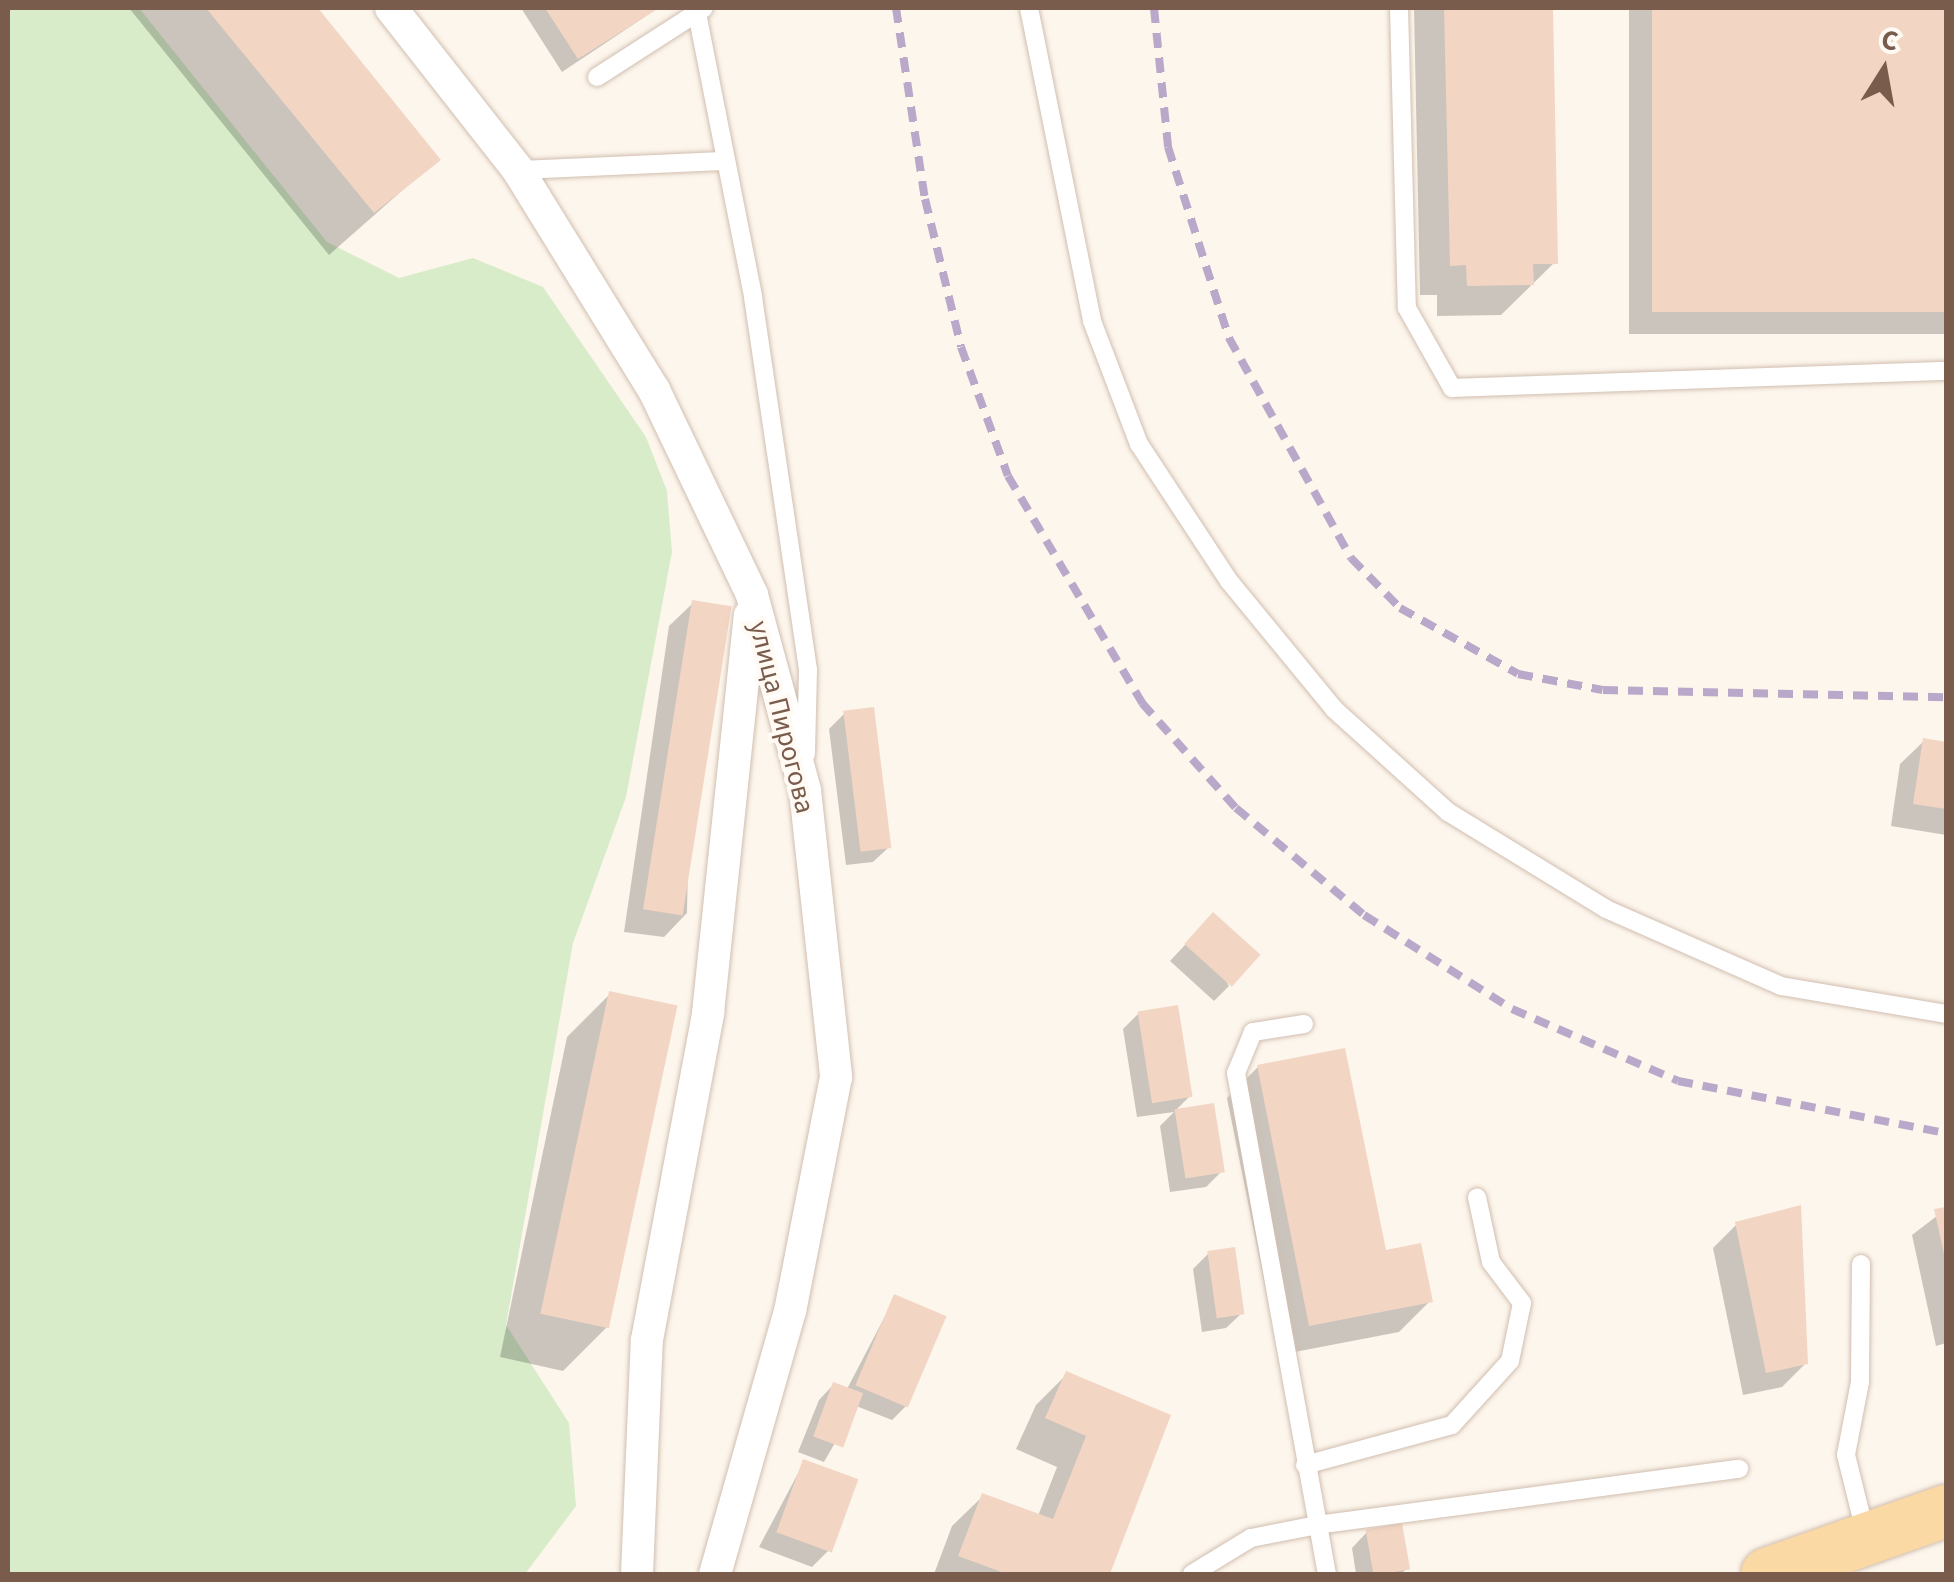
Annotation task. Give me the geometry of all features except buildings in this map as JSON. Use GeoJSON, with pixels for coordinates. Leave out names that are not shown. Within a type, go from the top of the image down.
{"type":"FeatureCollection","features":[{"type":"Feature","properties":{"kind":"main road"},"geometry":{"type":"LineString","coordinates":[[1767,1574],[1946,1510]]}},
{"type":"Feature","properties":{"kind":"street","name":"улица Пирогова"},"geometry":{"type":"LineString","coordinates":[[391,8],[518,170],[654,390],[752,596],[804,790],[836,1077],[790,1311],[715,1574]]}},
{"type":"Feature","properties":{"kind":"street"},"geometry":{"type":"LineString","coordinates":[[638,1574],[647,1340],[708,1013],[752,596]]}},
{"type":"Feature","properties":{"kind":"lane"},"geometry":{"type":"LineString","coordinates":[[1030,8],[1092,321],[1139,444],[1229,582],[1334,709],[1448,812],[1606,909],[1781,986],[1946,1014]]}},
{"type":"Feature","properties":{"kind":"lane"},"geometry":{"type":"LineString","coordinates":[[1399,8],[1407,308],[1452,388],[1946,371]]}},
{"type":"Feature","properties":{"kind":"lane"},"geometry":{"type":"LineString","coordinates":[[597,77],[701,11],[808,670],[804,790]]}},
{"type":"Feature","properties":{"kind":"lane"},"geometry":{"type":"LineString","coordinates":[[518,170],[726,161]]}},
{"type":"Feature","properties":{"kind":"lane"},"geometry":{"type":"LineString","coordinates":[[1304,1024],[1253,1032],[1236,1073],[1327,1574]]}},
{"type":"Feature","properties":{"kind":"lane"},"geometry":{"type":"LineString","coordinates":[[1306,1465],[1452,1425],[1510,1361],[1522,1303],[1491,1262],[1476,1197]]}},
{"type":"Feature","properties":{"kind":"lane"},"geometry":{"type":"LineString","coordinates":[[1861,1264],[1860,1382],[1846,1465],[1867,1540]]}},
{"type":"Feature","properties":{"kind":"lane"},"geometry":{"type":"LineString","coordinates":[[1192,1574],[1250,1538],[1316,1525],[1740,1469]]}},
{"type":"Feature","properties":{"kind":"green space"},"geometry":{"type":"Polygon","coordinates":[[[8,8],[139,8],[327,242],[399,278],[473,258],[543,287],[646,437],[667,491],[672,552],[626,797],[573,943],[506,1325],[569,1423],[576,1506],[525,1574],[8,1574],[8,8]]]}},
{"type":"Feature","properties":{"kind":"railway"},"geometry":{"type":"LineString","coordinates":[[896,8],[925,199],[961,347],[1008,476],[1142,703],[1236,808],[1364,915],[1512,1009],[1678,1081],[1946,1133]]}},
{"type":"Feature","properties":{"kind":"railway"},"geometry":{"type":"LineString","coordinates":[[1154,8],[1168,147],[1229,338],[1351,558],[1400,608],[1518,674],[1603,690],[1946,697]]}}]}
